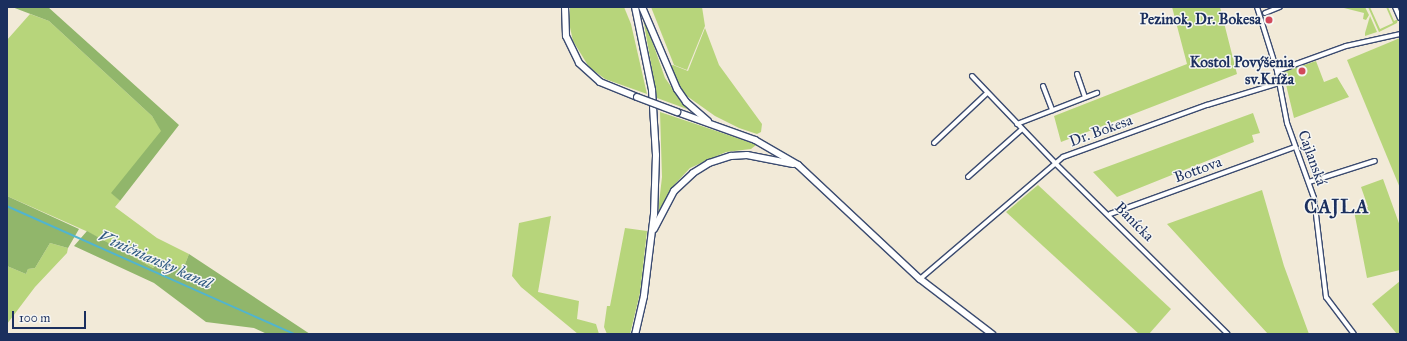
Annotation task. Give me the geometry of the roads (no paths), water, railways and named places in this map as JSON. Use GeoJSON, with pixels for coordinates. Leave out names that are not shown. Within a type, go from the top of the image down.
{"type":"FeatureCollection","features":[{"type":"Feature","properties":{"kind":"main road"},"geometry":{"type":"LineString","coordinates":[[565,7],[566,36],[579,62],[600,82],[755,140],[798,165],[920,279],[992,334]]}},
{"type":"Feature","properties":{"kind":"main road"},"geometry":{"type":"LineString","coordinates":[[630,7],[639,23]]}},
{"type":"Feature","properties":{"kind":"main road"},"geometry":{"type":"LineString","coordinates":[[635,7],[652,90],[656,156],[651,234],[644,296],[635,334]]}},
{"type":"Feature","properties":{"kind":"main road"},"geometry":{"type":"LineString","coordinates":[[642,7],[677,89],[686,102],[711,123]]}},
{"type":"Feature","properties":{"kind":"main road"},"geometry":{"type":"LineString","coordinates":[[651,234],[674,191],[693,173],[709,163],[727,157],[748,155],[798,165]]}},
{"type":"Feature","properties":{"kind":"street","name":"Cajlanská"},"geometry":{"type":"LineString","coordinates":[[1257,7],[1277,71],[1295,147],[1309,182],[1316,213],[1326,297],[1354,334]]}},
{"type":"Feature","properties":{"kind":"street"},"geometry":{"type":"LineString","coordinates":[[1265,13],[1280,7]]}},
{"type":"Feature","properties":{"kind":"street"},"geometry":{"type":"LineString","coordinates":[[1395,7],[1400,18]]}},
{"type":"Feature","properties":{"kind":"street"},"geometry":{"type":"LineString","coordinates":[[1277,71],[1355,44],[1400,34]]}},
{"type":"Feature","properties":{"kind":"street"},"geometry":{"type":"LineString","coordinates":[[1077,74],[1085,97]]}},
{"type":"Feature","properties":{"kind":"street","name":"Banícka"},"geometry":{"type":"LineString","coordinates":[[972,76],[1057,165],[1110,214],[1228,334]]}},
{"type":"Feature","properties":{"kind":"street","name":"Dr. Bokesa"},"geometry":{"type":"LineString","coordinates":[[920,279],[1057,165],[1063,157],[1207,105],[1279,83]]}},
{"type":"Feature","properties":{"kind":"street"},"geometry":{"type":"LineString","coordinates":[[1043,86],[1052,110]]}},
{"type":"Feature","properties":{"kind":"street"},"geometry":{"type":"LineString","coordinates":[[934,143],[987,92]]}},
{"type":"Feature","properties":{"kind":"street"},"geometry":{"type":"LineString","coordinates":[[1017,124],[1097,93]]}},
{"type":"Feature","properties":{"kind":"street"},"geometry":{"type":"LineString","coordinates":[[968,178],[1022,129]]}},
{"type":"Feature","properties":{"kind":"street","name":"Bottova"},"geometry":{"type":"LineString","coordinates":[[1110,214],[1295,147]]}},
{"type":"Feature","properties":{"kind":"street"},"geometry":{"type":"LineString","coordinates":[[1309,182],[1375,161]]}},
{"type":"Feature","properties":{"kind":"waterway","name":"Viničniansky kanál"},"geometry":{"type":"LineString","coordinates":[[7,206],[294,334]]}},
{"type":"Feature","properties":{"kind":"place","name":"Pezinok, Dr. Bokesa"},"geometry":{"type":"Point","coordinates":[1269,20]}},
{"type":"Feature","properties":{"kind":"place","name":"Kostol Povýšenia sv.Kríža"},"geometry":{"type":"Point","coordinates":[1302,71]}},
{"type":"Feature","properties":{"kind":"district","name":"CAJLA"},"geometry":{"type":"Point","coordinates":[1337,207]}}]}
